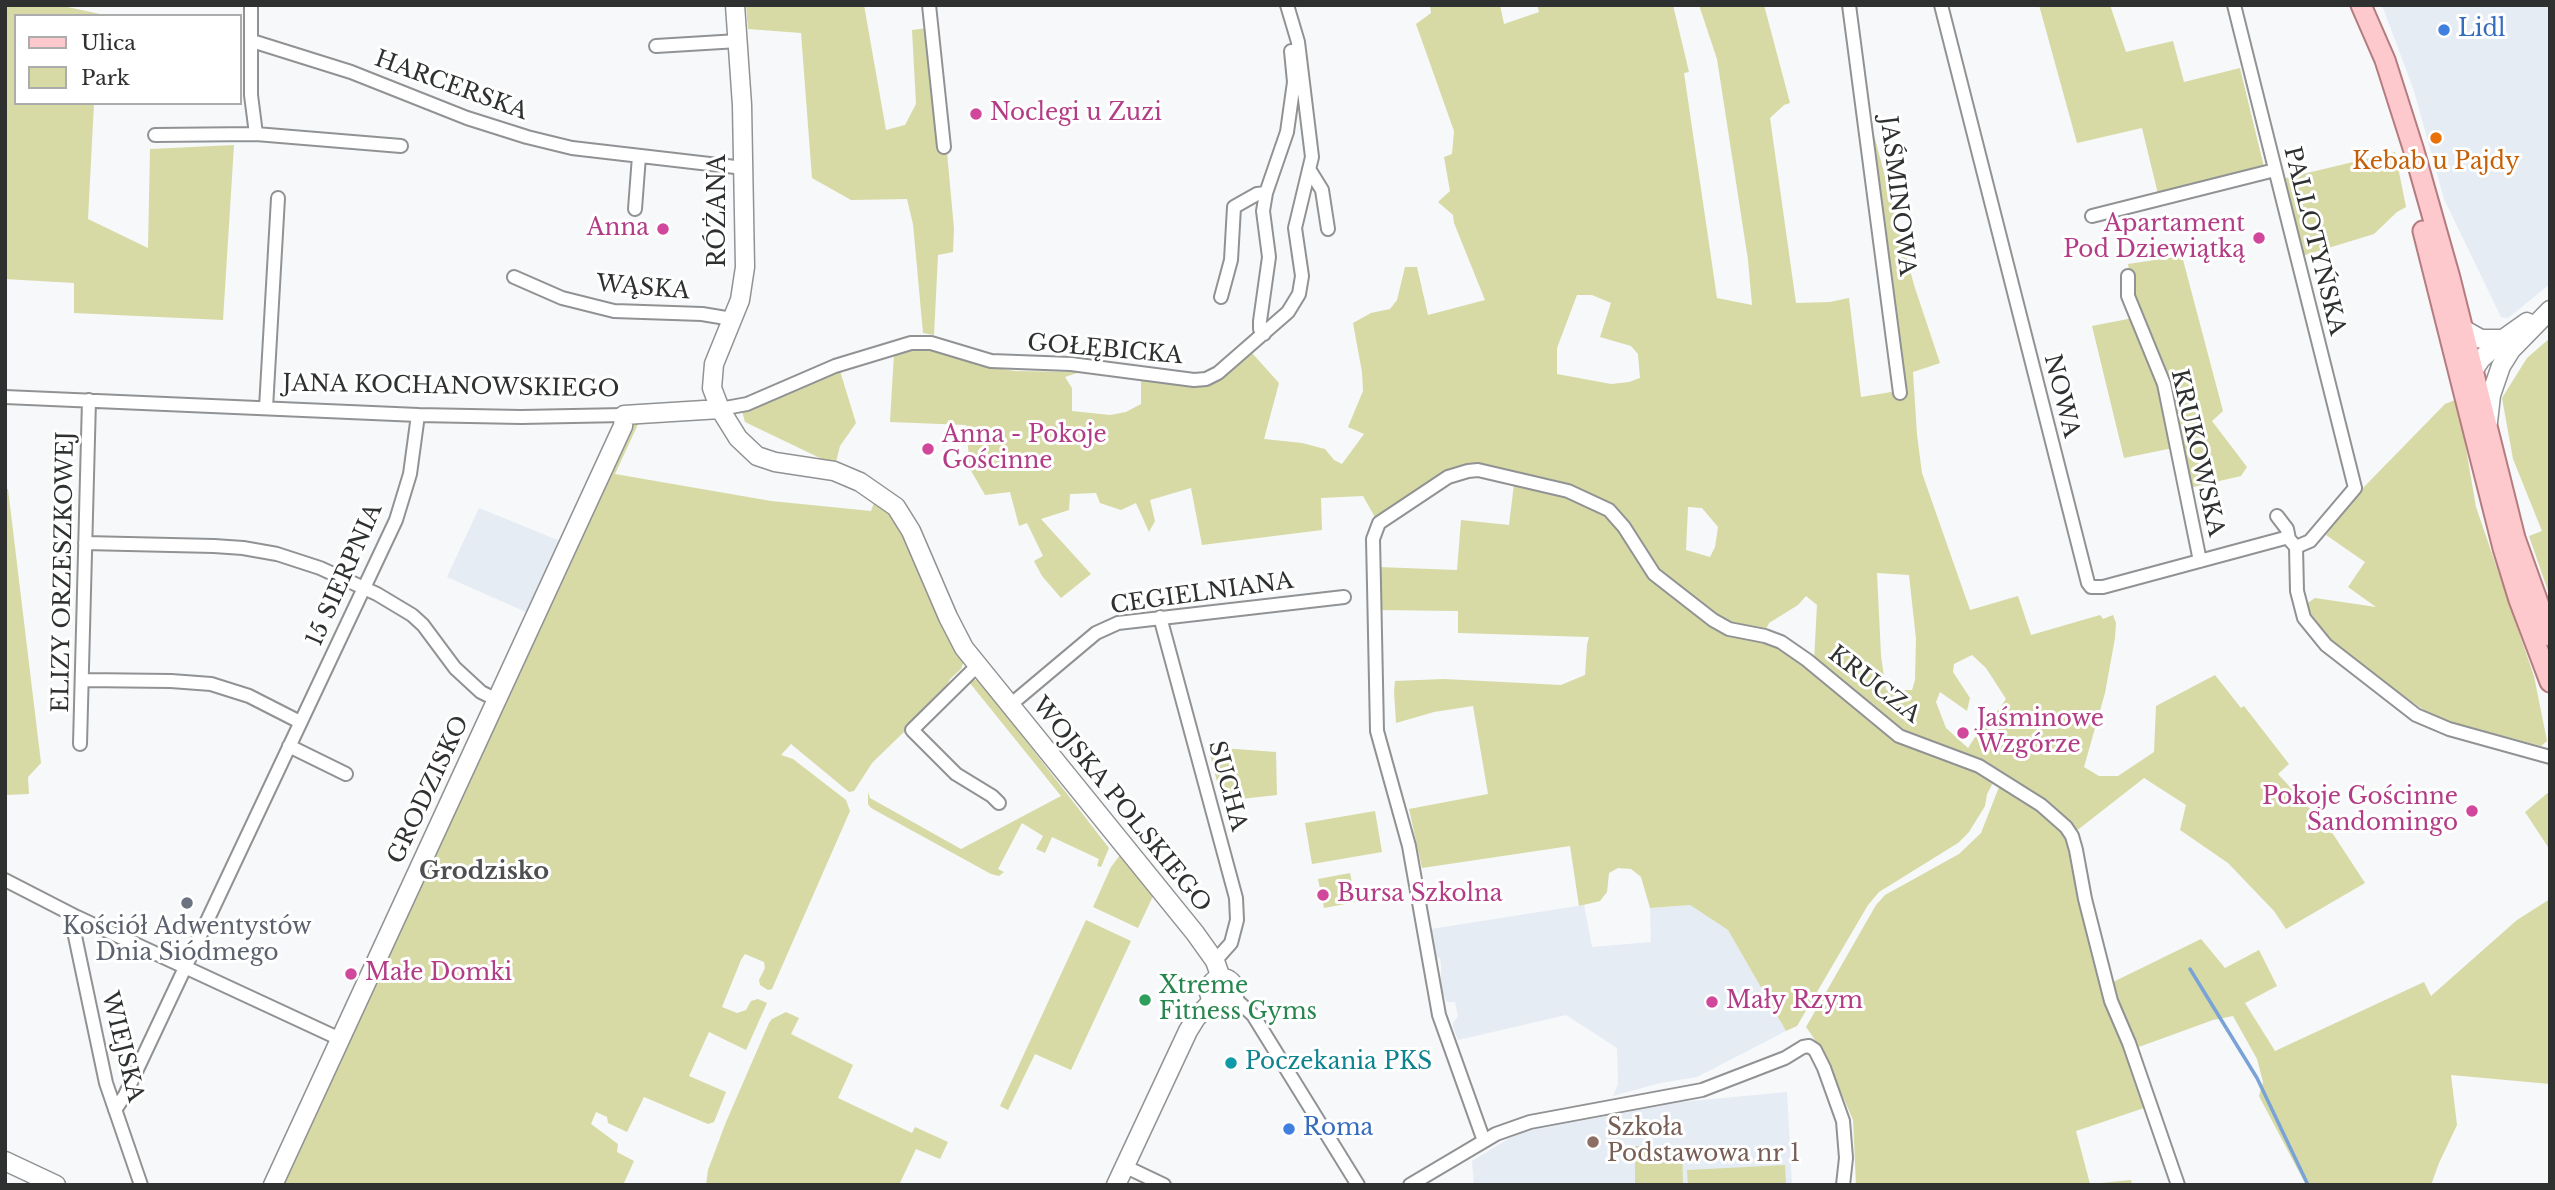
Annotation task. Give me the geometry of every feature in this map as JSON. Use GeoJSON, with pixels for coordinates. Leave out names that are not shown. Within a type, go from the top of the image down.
{"type":"FeatureCollection","features":[{"type":"Feature","properties":{"kind":"main road"},"geometry":{"type":"LineString","coordinates":[[2361,5],[2387,67],[2406,127],[2463,329],[2518,548],[2550,636]]}},
{"type":"Feature","properties":{"kind":"main road"},"geometry":{"type":"LineString","coordinates":[[2406,127],[2419,216],[2510,572],[2550,682]]}},
{"type":"Feature","properties":{"kind":"street"},"geometry":{"type":"LineString","coordinates":[[251,5],[251,95],[256,134]]}},
{"type":"Feature","properties":{"kind":"street","name":"RÓŻANA"},"geometry":{"type":"LineString","coordinates":[[720,409],[712,388],[714,364],[742,290],[745,267],[744,168],[735,5]]}},
{"type":"Feature","properties":{"kind":"street"},"geometry":{"type":"LineString","coordinates":[[929,5],[944,147]]}},
{"type":"Feature","properties":{"kind":"street"},"geometry":{"type":"LineString","coordinates":[[1264,334],[1260,329],[1269,257],[1263,211],[1266,193],[1287,132],[1294,82],[1287,5]]}},
{"type":"Feature","properties":{"kind":"street","name":"GOŁĘBICKA"},"geometry":{"type":"LineString","coordinates":[[720,409],[747,404],[835,366],[911,343],[931,343],[991,361],[1071,364],[1194,380],[1206,379],[1218,373],[1287,312],[1299,294],[1302,276],[1294,229],[1312,157],[1298,42],[1287,5]]}},
{"type":"Feature","properties":{"kind":"street","name":"JAŚMINOWA"},"geometry":{"type":"LineString","coordinates":[[1850,5],[1900,393]]}},
{"type":"Feature","properties":{"kind":"street","name":"NOWA"},"geometry":{"type":"LineString","coordinates":[[1941,5],[2088,583],[2091,587],[2103,587],[2272,540],[2293,543]]}},
{"type":"Feature","properties":{"kind":"street","name":"PALLOTYŃSKA"},"geometry":{"type":"LineString","coordinates":[[2234,5],[2355,488],[2310,541],[2293,543]]}},
{"type":"Feature","properties":{"kind":"street","name":"HARCERSKA"},"geometry":{"type":"LineString","coordinates":[[252,41],[351,72],[467,118],[527,137],[572,148],[744,168]]}},
{"type":"Feature","properties":{"kind":"street"},"geometry":{"type":"LineString","coordinates":[[656,46],[738,41]]}},
{"type":"Feature","properties":{"kind":"street"},"geometry":{"type":"LineString","coordinates":[[155,135],[256,134],[401,146]]}},
{"type":"Feature","properties":{"kind":"street"},"geometry":{"type":"LineString","coordinates":[[635,209],[639,156]]}},
{"type":"Feature","properties":{"kind":"street"},"geometry":{"type":"LineString","coordinates":[[1309,169],[1322,190],[1328,229]]}},
{"type":"Feature","properties":{"kind":"street"},"geometry":{"type":"LineString","coordinates":[[2092,215],[2275,170]]}},
{"type":"Feature","properties":{"kind":"street"},"geometry":{"type":"LineString","coordinates":[[1222,297],[1231,260],[1230,240],[1234,207],[1257,194],[1266,193]]}},
{"type":"Feature","properties":{"kind":"street","name":"JANA KOCHANOWSKIEGO"},"geometry":{"type":"LineString","coordinates":[[266,408],[278,198]]}},
{"type":"Feature","properties":{"kind":"street","name":"KRUKOWSKA"},"geometry":{"type":"LineString","coordinates":[[2129,276],[2129,296],[2164,384],[2200,561]]}},
{"type":"Feature","properties":{"kind":"street","name":"WĄSKA"},"geometry":{"type":"LineString","coordinates":[[514,277],[562,298],[614,311],[702,314],[732,319]]}},
{"type":"Feature","properties":{"kind":"street"},"geometry":{"type":"LineString","coordinates":[[2463,388],[2473,368],[2550,308]]}},
{"type":"Feature","properties":{"kind":"street"},"geometry":{"type":"LineString","coordinates":[[2463,329],[2481,339],[2507,344]]}},
{"type":"Feature","properties":{"kind":"street"},"geometry":{"type":"LineString","coordinates":[[2488,429],[2493,387],[2507,344]]}},
{"type":"Feature","properties":{"kind":"street"},"geometry":{"type":"LineString","coordinates":[[2454,354],[2464,364],[2473,368]]}},
{"type":"Feature","properties":{"kind":"street","name":"JANA KOCHANOWSKIEGO"},"geometry":{"type":"LineString","coordinates":[[5,397],[521,417],[624,415],[720,409]]}},
{"type":"Feature","properties":{"kind":"street","name":"ELIZY ORZESZKOWEJ"},"geometry":{"type":"LineString","coordinates":[[80,744],[89,400]]}},
{"type":"Feature","properties":{"kind":"street","name":"WOJSKA POLSKIEGO"},"geometry":{"type":"LineString","coordinates":[[720,409],[737,438],[757,456],[834,471],[860,482],[896,507],[911,531],[956,634],[978,666],[1218,970]]}},
{"type":"Feature","properties":{"kind":"street","name":"15 SIERPNIA"},"geometry":{"type":"LineString","coordinates":[[115,1110],[125,1095],[397,520],[410,474],[418,415]]}},
{"type":"Feature","properties":{"kind":"street","name":"GRODZISKO"},"geometry":{"type":"LineString","coordinates":[[274,1185],[623,426],[624,415]]}},
{"type":"Feature","properties":{"kind":"street","name":"KRUCZA"},"geometry":{"type":"LineString","coordinates":[[1484,1141],[1439,1015],[1404,827],[1377,730],[1375,531],[1379,523],[1448,477],[1478,470],[1568,492],[1597,503],[1617,517],[1654,574],[1713,620],[1729,629],[1781,642],[1807,660],[1899,736],[1979,766],[2056,817],[2072,835],[2111,1001],[2133,1054],[2178,1185]]}},
{"type":"Feature","properties":{"kind":"street"},"geometry":{"type":"LineString","coordinates":[[2277,516],[2293,543],[2297,592],[2304,618],[2326,645],[2416,715],[2449,729],[2550,757]]}},
{"type":"Feature","properties":{"kind":"street"},"geometry":{"type":"LineString","coordinates":[[86,543],[214,545],[243,548],[298,560],[365,588],[412,615],[423,625],[455,668],[481,692],[497,700]]}},
{"type":"Feature","properties":{"kind":"street","name":"CEGIELNIANA"},"geometry":{"type":"LineString","coordinates":[[1009,706],[1106,627],[1118,623],[1344,597]]}},
{"type":"Feature","properties":{"kind":"street","name":"SUCHA"},"geometry":{"type":"LineString","coordinates":[[1160,617],[1236,898],[1237,920],[1231,943],[1218,970]]}},
{"type":"Feature","properties":{"kind":"street"},"geometry":{"type":"LineString","coordinates":[[978,666],[912,730],[956,774],[999,803]]}},
{"type":"Feature","properties":{"kind":"street"},"geometry":{"type":"LineString","coordinates":[[83,680],[211,684],[249,696],[300,722]]}},
{"type":"Feature","properties":{"kind":"street"},"geometry":{"type":"LineString","coordinates":[[289,746],[346,774]]}},
{"type":"Feature","properties":{"kind":"street"},"geometry":{"type":"LineString","coordinates":[[5,880],[77,917],[340,1040]]}},
{"type":"Feature","properties":{"kind":"street","name":"WIEJSKA"},"geometry":{"type":"LineString","coordinates":[[77,917],[75,936],[106,1083],[141,1185]]}},
{"type":"Feature","properties":{"kind":"street"},"geometry":{"type":"LineString","coordinates":[[1218,970],[1232,983],[1233,997],[1223,1003],[1210,996],[1210,985],[1218,970]]}},
{"type":"Feature","properties":{"kind":"street"},"geometry":{"type":"LineString","coordinates":[[1233,997],[1250,1011],[1358,1185]]}},
{"type":"Feature","properties":{"kind":"street"},"geometry":{"type":"LineString","coordinates":[[1116,1185],[1192,1024],[1213,1000]]}},
{"type":"Feature","properties":{"kind":"street"},"geometry":{"type":"LineString","coordinates":[[1410,1185],[1484,1141],[1530,1122],[1702,1090],[1809,1046],[1815,1050],[1824,1068],[1843,1121],[1846,1158],[1843,1185]]}},
{"type":"Feature","properties":{"kind":"street"},"geometry":{"type":"LineString","coordinates":[[5,1161],[56,1185]]}},
{"type":"Feature","properties":{"kind":"street"},"geometry":{"type":"LineString","coordinates":[[1124,1166],[1164,1185]]}},
{"type":"Feature","properties":{"kind":"shaded area"},"geometry":{"type":"Polygon","coordinates":[[[2382,5],[2550,5],[2550,284],[2508,318],[2501,317],[2444,199],[2414,91],[2382,5]]]}},
{"type":"Feature","properties":{"kind":"shaded area"},"geometry":{"type":"Polygon","coordinates":[[[479,508],[560,541],[526,612],[447,577],[479,508]]]}},
{"type":"Feature","properties":{"kind":"shaded area"},"geometry":{"type":"Polygon","coordinates":[[[1584,905],[1592,947],[1651,942],[1650,908],[1690,905],[1728,930],[1786,1031],[1697,1077],[1660,1083],[1613,1096],[1618,1084],[1617,1048],[1566,1015],[1458,1040],[1453,1027],[1458,1016],[1455,1002],[1447,1002],[1441,990],[1441,964],[1440,958],[1436,957],[1431,929],[1584,905]]]}},
{"type":"Feature","properties":{"kind":"shaded area"},"geometry":{"type":"Polygon","coordinates":[[[1787,1092],[1792,1185],[1474,1185],[1472,1161],[1527,1131],[1681,1102],[1787,1092]]]}},
{"type":"Feature","properties":{"kind":"green space"},"geometry":{"type":"Polygon","coordinates":[[[5,5],[58,5],[100,14],[14,14],[14,105],[94,105],[88,219],[148,248],[150,149],[234,145],[223,320],[74,313],[74,283],[5,279],[5,5]]]}},
{"type":"Feature","properties":{"kind":"green space"},"geometry":{"type":"Polygon","coordinates":[[[746,5],[864,5],[886,130],[905,125],[916,104],[912,30],[928,28],[939,151],[947,152],[954,229],[953,252],[938,255],[934,335],[923,333],[913,224],[907,199],[851,200],[812,178],[801,33],[748,29],[746,5]]]}},
{"type":"Feature","properties":{"kind":"green space"},"geometry":{"type":"Polygon","coordinates":[[[1430,5],[1500,5],[1504,24],[1539,12],[1537,5],[1673,5],[1689,72],[1684,73],[1717,298],[1752,305],[1748,260],[1717,59],[1699,5],[1764,5],[1790,103],[1770,118],[1796,303],[1830,302],[1849,298],[1861,397],[1897,391],[1864,137],[1874,135],[1914,285],[1940,363],[1913,372],[1922,473],[1970,610],[2018,596],[2031,635],[2100,615],[2103,619],[2113,615],[2116,623],[2115,638],[2105,693],[2084,767],[2099,776],[2118,776],[2154,752],[2156,706],[2215,675],[2241,708],[2244,706],[2289,764],[2278,774],[2333,834],[2365,883],[2286,929],[2274,911],[2228,863],[2180,830],[2186,805],[2144,778],[2075,832],[2046,807],[1904,734],[1814,661],[1817,605],[1806,596],[1798,605],[1769,623],[1764,633],[1729,627],[1658,573],[1608,504],[1461,467],[1448,469],[1376,519],[1363,496],[1321,498],[1322,530],[1202,545],[1191,488],[1150,500],[1155,521],[1149,532],[1136,503],[1121,510],[1100,503],[1096,493],[1070,494],[1069,510],[1041,519],[1091,574],[1061,598],[1042,576],[1034,561],[1043,556],[1027,523],[1019,526],[1010,492],[985,495],[970,469],[966,425],[890,422],[894,353],[927,348],[988,367],[1015,371],[1080,372],[1065,377],[1072,388],[1072,411],[1110,415],[1126,412],[1141,404],[1141,376],[1218,379],[1252,353],[1279,383],[1264,439],[1302,443],[1325,449],[1334,460],[1342,464],[1364,434],[1348,427],[1363,391],[1353,323],[1371,313],[1390,309],[1397,300],[1405,267],[1417,267],[1428,315],[1485,300],[1453,215],[1438,202],[1450,191],[1444,157],[1452,154],[1454,131],[1416,24],[1431,13],[1430,5]],[[1577,295],[1557,348],[1557,374],[1611,384],[1640,378],[1638,354],[1631,346],[1600,337],[1611,303],[1592,295],[1577,295]],[[1688,507],[1686,550],[1710,557],[1715,547],[1718,527],[1702,508],[1688,507]],[[1877,573],[1881,656],[1886,690],[1912,690],[1915,680],[1916,639],[1909,575],[1877,573]],[[1972,655],[1954,664],[1953,672],[1970,698],[1967,711],[1940,692],[1936,702],[1946,728],[1968,748],[1977,734],[1979,723],[1994,733],[2001,727],[1996,713],[2006,699],[1986,668],[1972,655]]]}},
{"type":"Feature","properties":{"kind":"green space"},"geometry":{"type":"Polygon","coordinates":[[[2039,5],[2110,5],[2126,52],[2173,41],[2184,82],[2240,68],[2264,167],[2158,194],[2142,128],[2077,143],[2039,5]]]}},
{"type":"Feature","properties":{"kind":"green space"},"geometry":{"type":"Polygon","coordinates":[[[2395,152],[2406,207],[2374,234],[2302,256],[2282,179],[2395,152]]]}},
{"type":"Feature","properties":{"kind":"green space"},"geometry":{"type":"Polygon","coordinates":[[[2182,256],[2223,411],[2212,421],[2247,467],[2241,476],[2189,488],[2133,297],[2128,264],[2182,256]]]}},
{"type":"Feature","properties":{"kind":"green space"},"geometry":{"type":"Polygon","coordinates":[[[2133,318],[2157,382],[2173,448],[2124,458],[2092,326],[2133,318]]]}},
{"type":"Feature","properties":{"kind":"green space"},"geometry":{"type":"Polygon","coordinates":[[[2550,338],[2550,597],[2529,536],[2542,531],[2513,459],[2502,398],[2527,358],[2550,338]]]}},
{"type":"Feature","properties":{"kind":"green space"},"geometry":{"type":"Polygon","coordinates":[[[840,371],[856,423],[840,446],[836,462],[822,459],[745,422],[742,411],[840,371]]]}},
{"type":"Feature","properties":{"kind":"green space"},"geometry":{"type":"Polygon","coordinates":[[[2455,400],[2476,507],[2534,676],[2547,741],[2541,746],[2436,718],[2359,666],[2328,638],[2312,618],[2306,604],[2315,598],[2376,607],[2348,587],[2365,562],[2326,535],[2360,491],[2445,404],[2455,400]]]}},
{"type":"Feature","properties":{"kind":"green space"},"geometry":{"type":"Polygon","coordinates":[[[630,422],[639,422],[615,474],[771,501],[871,511],[875,500],[891,513],[905,537],[943,627],[964,661],[961,669],[950,679],[943,694],[872,763],[854,791],[849,792],[791,744],[781,755],[793,759],[846,800],[850,811],[772,989],[768,990],[760,985],[764,962],[745,954],[741,960],[722,1007],[737,1013],[746,1010],[751,1001],[758,999],[767,1003],[746,1050],[709,1032],[689,1076],[726,1092],[714,1122],[708,1124],[644,1097],[627,1132],[608,1123],[607,1117],[596,1112],[591,1124],[618,1144],[617,1152],[634,1161],[623,1185],[280,1185],[630,422]]]}},
{"type":"Feature","properties":{"kind":"green space"},"geometry":{"type":"Polygon","coordinates":[[[1514,484],[1565,495],[1605,516],[1700,614],[1773,641],[1860,710],[1994,781],[1987,794],[1985,806],[1969,832],[1958,843],[1879,892],[1868,905],[1797,1026],[1786,1031],[1728,930],[1690,905],[1650,908],[1641,877],[1631,869],[1618,868],[1609,873],[1607,892],[1600,901],[1579,906],[1570,846],[1422,868],[1409,809],[1488,794],[1473,706],[1434,712],[1396,723],[1395,681],[1444,679],[1561,685],[1585,675],[1589,637],[1458,633],[1458,611],[1378,610],[1378,567],[1457,570],[1461,520],[1509,525],[1514,484]]]}},
{"type":"Feature","properties":{"kind":"green space"},"geometry":{"type":"Polygon","coordinates":[[[5,489],[8,489],[41,763],[28,777],[29,794],[5,795],[5,489]]]}},
{"type":"Feature","properties":{"kind":"green space"},"geometry":{"type":"Polygon","coordinates":[[[978,679],[1109,848],[1101,867],[1097,866],[1099,859],[1052,837],[1045,853],[1036,849],[1043,836],[1022,823],[998,869],[1004,872],[999,876],[991,874],[868,804],[868,792],[870,798],[961,849],[1061,796],[969,682],[978,679]]]}},
{"type":"Feature","properties":{"kind":"green space"},"geometry":{"type":"Polygon","coordinates":[[[1208,747],[1276,752],[1277,795],[1222,801],[1208,747]]]}},
{"type":"Feature","properties":{"kind":"green space"},"geometry":{"type":"Polygon","coordinates":[[[2001,782],[2049,817],[2071,840],[2075,867],[2150,1106],[2076,1131],[2090,1184],[2131,1180],[2132,1185],[1856,1185],[1853,1120],[1824,1053],[1806,1027],[1876,905],[1885,895],[1959,854],[1981,833],[2001,782]]]}},
{"type":"Feature","properties":{"kind":"green space"},"geometry":{"type":"Polygon","coordinates":[[[2550,791],[2550,850],[2525,812],[2550,791]]]}},
{"type":"Feature","properties":{"kind":"green space"},"geometry":{"type":"Polygon","coordinates":[[[1375,811],[1382,852],[1312,864],[1305,823],[1375,811]]]}},
{"type":"Feature","properties":{"kind":"green space"},"geometry":{"type":"Polygon","coordinates":[[[1120,855],[1154,894],[1138,928],[1093,907],[1111,867],[1120,855]]]}},
{"type":"Feature","properties":{"kind":"green space"},"geometry":{"type":"Polygon","coordinates":[[[1350,873],[1356,902],[1324,908],[1318,879],[1350,873]]]}},
{"type":"Feature","properties":{"kind":"green space"},"geometry":{"type":"Polygon","coordinates":[[[2550,899],[2550,1084],[2451,1075],[2457,1125],[2431,1185],[2306,1185],[2259,1096],[2263,1082],[2257,1059],[2233,1016],[2213,1020],[2136,1048],[2111,983],[2201,939],[2225,968],[2259,950],[2277,986],[2245,1003],[2275,1051],[2424,982],[2431,996],[2517,920],[2550,899]]]}},
{"type":"Feature","properties":{"kind":"green space"},"geometry":{"type":"Polygon","coordinates":[[[1086,920],[1131,941],[1071,1070],[1035,1054],[1008,1110],[1000,1106],[1086,920]]]}},
{"type":"Feature","properties":{"kind":"green space"},"geometry":{"type":"Polygon","coordinates":[[[786,1012],[799,1018],[791,1034],[853,1065],[838,1098],[912,1133],[915,1127],[948,1142],[940,1159],[916,1149],[899,1185],[706,1185],[708,1170],[726,1122],[769,1023],[786,1012]]]}},
{"type":"Feature","properties":{"kind":"green space"},"geometry":{"type":"Polygon","coordinates":[[[1635,1146],[1682,1146],[1683,1185],[1635,1185],[1635,1146]]]}},
{"type":"Feature","properties":{"kind":"green space"},"geometry":{"type":"Polygon","coordinates":[[[1785,1165],[1786,1185],[1688,1185],[1687,1170],[1785,1165]]]}},
{"type":"Feature","properties":{"kind":"waterway"},"geometry":{"type":"LineString","coordinates":[[2190,969],[2257,1078],[2308,1185]]}},
{"type":"Feature","properties":{"kind":"place","name":"Lidl"},"geometry":{"type":"Point","coordinates":[2444,30]}},
{"type":"Feature","properties":{"kind":"place","name":"Noclegi u Zuzi"},"geometry":{"type":"Point","coordinates":[976,114]}},
{"type":"Feature","properties":{"kind":"place","name":"Kebab u Pajdy"},"geometry":{"type":"Point","coordinates":[2436,138]}},
{"type":"Feature","properties":{"kind":"place","name":"Anna"},"geometry":{"type":"Point","coordinates":[663,229]}},
{"type":"Feature","properties":{"kind":"place","name":"Apartament Pod Dziewiątką"},"geometry":{"type":"Point","coordinates":[2259,238]}},
{"type":"Feature","properties":{"kind":"place","name":"Anna - Pokoje Gościnne"},"geometry":{"type":"Point","coordinates":[928,449]}},
{"type":"Feature","properties":{"kind":"place","name":"Jaśminowe Wzgórze"},"geometry":{"type":"Point","coordinates":[1963,733]}},
{"type":"Feature","properties":{"kind":"place","name":"Pokoje Gościnne Sandomingo"},"geometry":{"type":"Point","coordinates":[2472,811]}},
{"type":"Feature","properties":{"kind":"place","name":"Bursa Szkolna"},"geometry":{"type":"Point","coordinates":[1323,895]}},
{"type":"Feature","properties":{"kind":"place","name":"Kościół Adwentystów Dnia Siódmego"},"geometry":{"type":"Point","coordinates":[187,903]}},
{"type":"Feature","properties":{"kind":"place","name":"Małe Domki"},"geometry":{"type":"Point","coordinates":[351,974]}},
{"type":"Feature","properties":{"kind":"place","name":"Xtreme Fitness Gyms"},"geometry":{"type":"Point","coordinates":[1145,1000]}},
{"type":"Feature","properties":{"kind":"place","name":"Mały Rzym"},"geometry":{"type":"Point","coordinates":[1712,1002]}},
{"type":"Feature","properties":{"kind":"place","name":"Poczekania PKS"},"geometry":{"type":"Point","coordinates":[1231,1063]}},
{"type":"Feature","properties":{"kind":"place","name":"Roma"},"geometry":{"type":"Point","coordinates":[1289,1129]}},
{"type":"Feature","properties":{"kind":"place","name":"Szkoła Podstawowa nr 1"},"geometry":{"type":"Point","coordinates":[1593,1142]}},
{"type":"Feature","properties":{"kind":"district","name":"Grodzisko"},"geometry":{"type":"Point","coordinates":[484,872]}}]}
